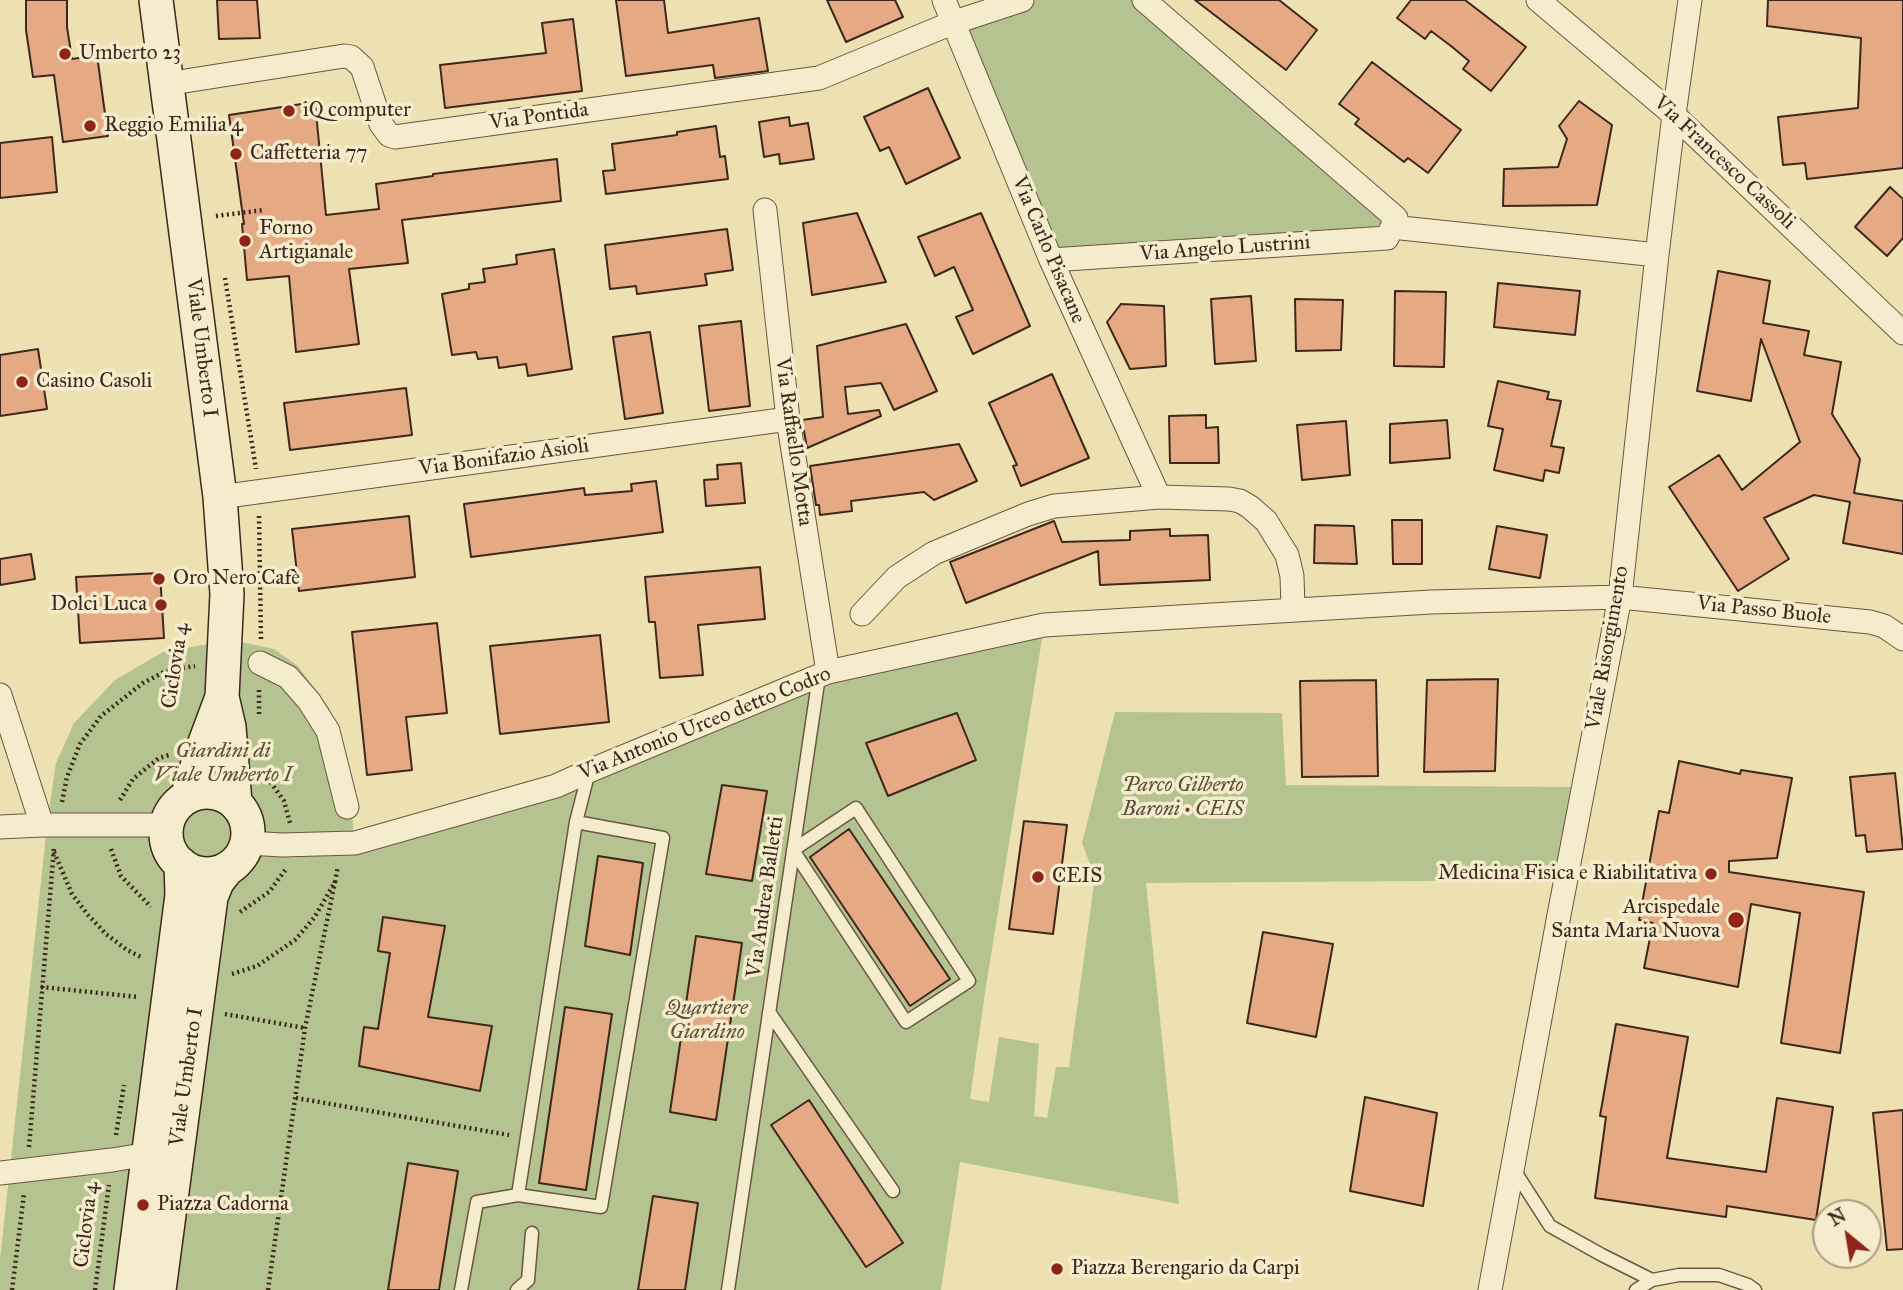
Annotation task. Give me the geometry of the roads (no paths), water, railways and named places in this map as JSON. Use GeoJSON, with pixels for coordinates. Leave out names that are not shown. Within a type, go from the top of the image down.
{"type":"FeatureCollection","features":[{"type":"Feature","properties":{"kind":"main road","name":"Viale Umberto I"},"geometry":{"type":"LineString","coordinates":[[156,0],[220,497],[227,594],[222,697],[229,727],[235,803]]}},
{"type":"Feature","properties":{"kind":"main road","name":"Viale Umberto I"},"geometry":{"type":"LineString","coordinates":[[187,797],[222,697]]}},
{"type":"Feature","properties":{"kind":"main road"},"geometry":{"type":"LineString","coordinates":[[198,792],[221,794],[235,803],[244,814],[248,828],[247,843],[236,862],[227,869],[202,874],[180,864],[168,847],[167,825],[178,804],[198,792]]}},
{"type":"Feature","properties":{"kind":"main road","name":"Viale Umberto I"},"geometry":{"type":"LineString","coordinates":[[131,1290],[182,895],[180,864]]}},
{"type":"Feature","properties":{"kind":"main road","name":"Viale Umberto I"},"geometry":{"type":"LineString","coordinates":[[159,1290],[211,897],[217,882],[227,869]]}},
{"type":"Feature","properties":{"kind":"street","name":"Via Carlo Pisacane"},"geometry":{"type":"LineString","coordinates":[[944,0],[1051,260],[1159,497]]}},
{"type":"Feature","properties":{"kind":"street"},"geometry":{"type":"LineString","coordinates":[[953,23],[1022,0]]}},
{"type":"Feature","properties":{"kind":"street"},"geometry":{"type":"LineString","coordinates":[[1144,0],[1396,218],[1392,228]]}},
{"type":"Feature","properties":{"kind":"street","name":"Via Francesco Cassoli"},"geometry":{"type":"LineString","coordinates":[[1538,0],[1674,115],[1903,333]]}},
{"type":"Feature","properties":{"kind":"street","name":"Viale Risorgimento"},"geometry":{"type":"LineString","coordinates":[[1490,1290],[1620,597],[1657,255],[1690,0]]}},
{"type":"Feature","properties":{"kind":"street","name":"Via Pontida"},"geometry":{"type":"LineString","coordinates":[[166,84],[351,57],[362,67],[381,124],[389,135],[395,137],[819,78],[953,23]]}},
{"type":"Feature","properties":{"kind":"street","name":"Via Raffaello Motta"},"geometry":{"type":"LineString","coordinates":[[765,211],[788,419],[823,674]]}},
{"type":"Feature","properties":{"kind":"street","name":"Via Angelo Lustrini"},"geometry":{"type":"LineString","coordinates":[[1051,260],[1387,239],[1392,228],[1657,255]]}},
{"type":"Feature","properties":{"kind":"street","name":"Via Bonifazio Asioli"},"geometry":{"type":"LineString","coordinates":[[220,497],[788,419]]}},
{"type":"Feature","properties":{"kind":"street"},"geometry":{"type":"LineString","coordinates":[[862,614],[897,577],[924,559],[1028,514],[1054,506],[1159,497],[1229,499],[1250,507],[1266,521],[1287,555],[1292,576],[1293,609]]}},
{"type":"Feature","properties":{"kind":"street","name":"Via Antonio Urceo detto Codro"},"geometry":{"type":"LineString","coordinates":[[247,843],[355,843],[556,786],[823,674],[1044,625],[1431,602],[1620,597]]}},
{"type":"Feature","properties":{"kind":"street","name":"Via Passo Buole"},"geometry":{"type":"LineString","coordinates":[[1620,597],[1870,622],[1884,626],[1903,639]]}},
{"type":"Feature","properties":{"kind":"street"},"geometry":{"type":"LineString","coordinates":[[260,663],[288,677],[309,701],[328,732],[347,807]]}},
{"type":"Feature","properties":{"kind":"street"},"geometry":{"type":"LineString","coordinates":[[0,695],[50,825]]}},
{"type":"Feature","properties":{"kind":"street"},"geometry":{"type":"LineString","coordinates":[[0,827],[167,825]]}},
{"type":"Feature","properties":{"kind":"street"},"geometry":{"type":"LineString","coordinates":[[0,1173],[149,1154]]}},
{"type":"Feature","properties":{"kind":"lane","name":"Via Andrea Balletti"},"geometry":{"type":"LineString","coordinates":[[728,1290],[793,850],[823,674]]}},
{"type":"Feature","properties":{"kind":"lane"},"geometry":{"type":"LineString","coordinates":[[519,1195],[576,821],[589,771]]}},
{"type":"Feature","properties":{"kind":"lane"},"geometry":{"type":"LineString","coordinates":[[856,808],[969,981],[906,1022],[793,850],[856,808]]}},
{"type":"Feature","properties":{"kind":"lane"},"geometry":{"type":"LineString","coordinates":[[461,1290],[477,1202],[519,1195],[601,1207],[663,838],[576,821]]}},
{"type":"Feature","properties":{"kind":"lane"},"geometry":{"type":"LineString","coordinates":[[769,1012],[893,1191]]}},
{"type":"Feature","properties":{"kind":"lane"},"geometry":{"type":"LineString","coordinates":[[1513,1169],[1550,1226],[1652,1280]]}},
{"type":"Feature","properties":{"kind":"lane"},"geometry":{"type":"LineString","coordinates":[[517,1290],[528,1280],[532,1233]]}},
{"type":"Feature","properties":{"kind":"lane"},"geometry":{"type":"LineString","coordinates":[[1636,1290],[1652,1280],[1679,1275],[1719,1275],[1755,1290]]}},
{"type":"Feature","properties":{"kind":"place","name":"Umberto 23"},"geometry":{"type":"Point","coordinates":[65,54]}},
{"type":"Feature","properties":{"kind":"place","name":"iQ computer"},"geometry":{"type":"Point","coordinates":[289,111]}},
{"type":"Feature","properties":{"kind":"place","name":"Reggio Emilia 4"},"geometry":{"type":"Point","coordinates":[90,126]}},
{"type":"Feature","properties":{"kind":"place","name":"Caffetteria 77"},"geometry":{"type":"Point","coordinates":[236,154]}},
{"type":"Feature","properties":{"kind":"place","name":"Forno Artigianale"},"geometry":{"type":"Point","coordinates":[245,241]}},
{"type":"Feature","properties":{"kind":"place","name":"Casino Casoli"},"geometry":{"type":"Point","coordinates":[22,382]}},
{"type":"Feature","properties":{"kind":"place","name":"Oro Nero Cafè"},"geometry":{"type":"Point","coordinates":[159,579]}},
{"type":"Feature","properties":{"kind":"place","name":"Dolci Luca"},"geometry":{"type":"Point","coordinates":[161,605]}},
{"type":"Feature","properties":{"kind":"place","name":"Medicina Fisica e Riabilitativa"},"geometry":{"type":"Point","coordinates":[1711,874]}},
{"type":"Feature","properties":{"kind":"place","name":"CEIS"},"geometry":{"type":"Point","coordinates":[1038,877]}},
{"type":"Feature","properties":{"kind":"place","name":"Arcispedale Santa Maria Nuova"},"geometry":{"type":"Point","coordinates":[1736,920]}},
{"type":"Feature","properties":{"kind":"place","name":"Piazza Cadorna"},"geometry":{"type":"Point","coordinates":[143,1205]}},
{"type":"Feature","properties":{"kind":"place","name":"Piazza Berengario da Carpi"},"geometry":{"type":"Point","coordinates":[1057,1269]}},
{"type":"Feature","properties":{"kind":"park label","name":"Giardini di Viale Umberto I"},"geometry":{"type":"Point","coordinates":[223,764]}},
{"type":"Feature","properties":{"kind":"park label","name":"Parco Gilberto Baroni • CEIS"},"geometry":{"type":"Point","coordinates":[1183,798]}},
{"type":"Feature","properties":{"kind":"park label","name":"Quartiere Giardino"},"geometry":{"type":"Point","coordinates":[707,1021]}}]}
